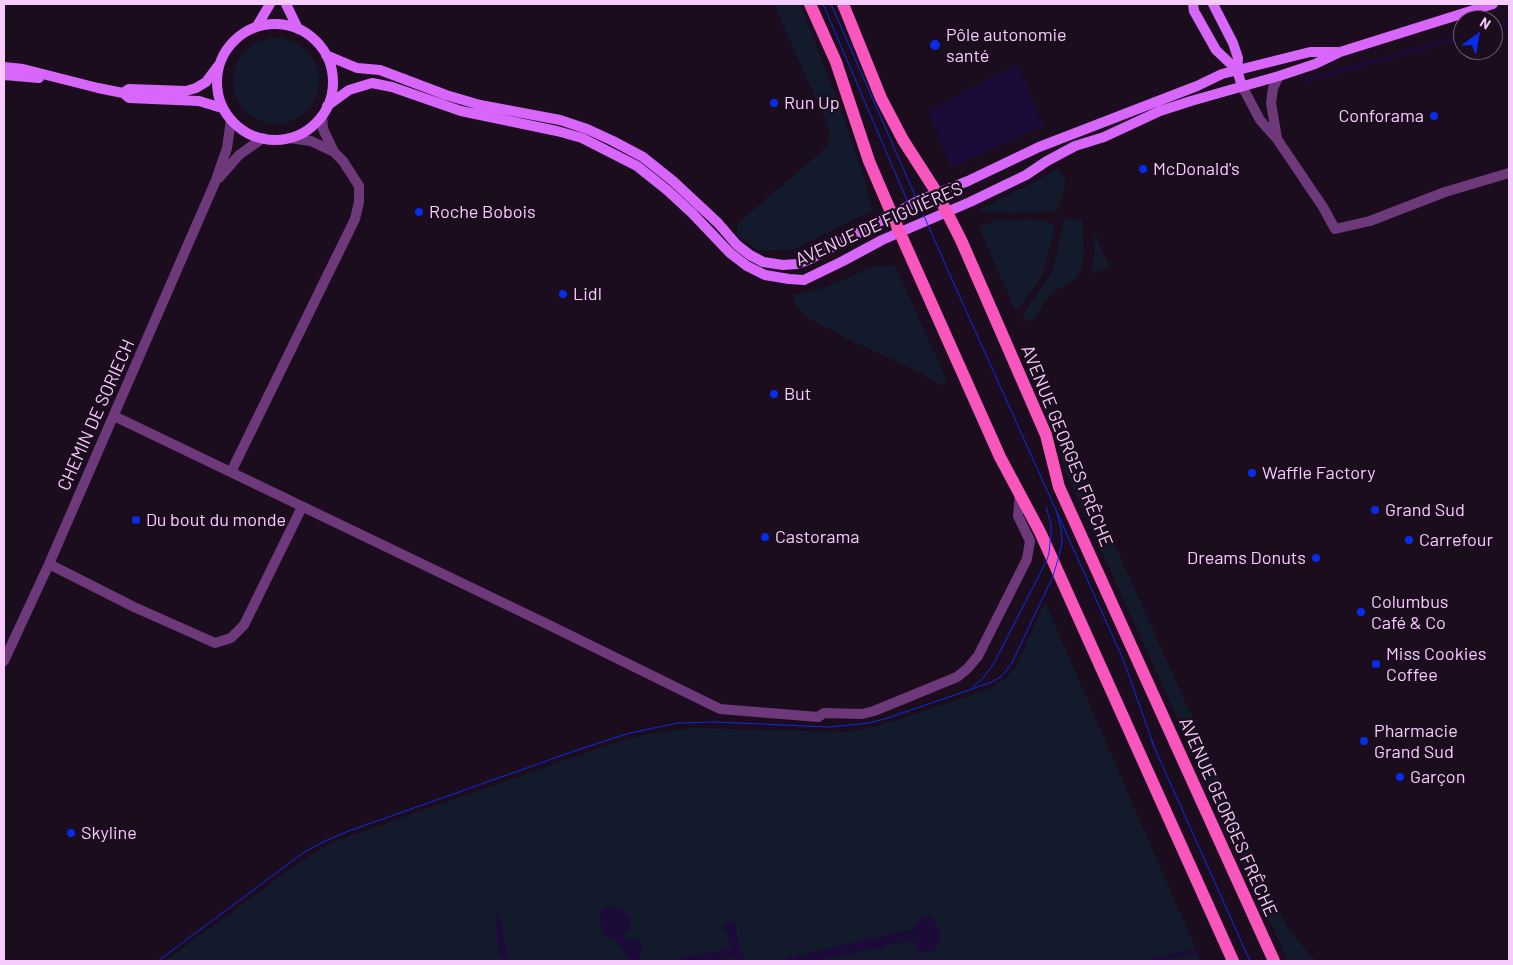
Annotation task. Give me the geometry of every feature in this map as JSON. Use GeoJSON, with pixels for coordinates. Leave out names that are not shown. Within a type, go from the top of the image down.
{"type":"FeatureCollection","features":[{"type":"Feature","properties":{"kind":"main road"},"geometry":{"type":"LineString","coordinates":[[257,26],[270,4]]}},
{"type":"Feature","properties":{"kind":"main road"},"geometry":{"type":"LineString","coordinates":[[286,4],[298,29]]}},
{"type":"Feature","properties":{"kind":"main road"},"geometry":{"type":"LineString","coordinates":[[810,4],[836,62],[866,153],[899,232],[1000,457],[1040,532],[1233,961]]}},
{"type":"Feature","properties":{"kind":"main road","name":"AVENUE GEORGES FRÊCHE"},"geometry":{"type":"LineString","coordinates":[[844,4],[881,98],[902,140],[936,193],[961,240],[1046,435],[1060,487],[1274,961]]}},
{"type":"Feature","properties":{"kind":"main road"},"geometry":{"type":"LineString","coordinates":[[1194,4],[1194,11],[1216,50],[1237,70]]}},
{"type":"Feature","properties":{"kind":"main road"},"geometry":{"type":"LineString","coordinates":[[1213,4],[1238,58],[1237,70],[1242,86]]}},
{"type":"Feature","properties":{"kind":"main road","name":"AVENUE DE FIGUIÈRES"},"geometry":{"type":"LineString","coordinates":[[328,106],[349,90],[372,83],[392,87],[461,111],[582,138],[637,166],[686,207],[730,253],[747,266],[765,275],[804,280],[899,232],[1026,175],[1075,146],[1104,137],[1160,111],[1279,76],[1315,64],[1340,52],[1493,4]]}},
{"type":"Feature","properties":{"kind":"main road"},"geometry":{"type":"LineString","coordinates":[[123,93],[128,89],[186,91],[206,82],[232,43],[241,35],[257,26],[278,24],[298,29],[316,42],[326,55],[332,71],[332,89],[328,106],[322,116],[307,130],[289,138],[263,138],[248,133],[231,120],[222,108],[217,79],[220,63]]}},
{"type":"Feature","properties":{"kind":"main road","name":"AVENUE DE FIGUIÈRES"},"geometry":{"type":"LineString","coordinates":[[326,55],[357,68],[380,70],[446,95],[480,105],[560,120],[587,129],[643,157],[673,181],[718,223],[738,245],[763,262],[783,265],[803,262],[892,214],[1039,147],[1197,86],[1222,74],[1310,52],[1340,52]]}},
{"type":"Feature","properties":{"kind":"main road"},"geometry":{"type":"LineString","coordinates":[[4,67],[23,69],[123,93],[129,98],[199,101],[222,108]]}},
{"type":"Feature","properties":{"kind":"main road"},"geometry":{"type":"LineString","coordinates":[[4,75],[72,81]]}},
{"type":"Feature","properties":{"kind":"street"},"geometry":{"type":"LineString","coordinates":[[1277,140],[1271,103],[1273,88],[1279,76]]}},
{"type":"Feature","properties":{"kind":"street"},"geometry":{"type":"LineString","coordinates":[[1242,86],[1260,120],[1277,140],[1323,207],[1335,229],[1370,221],[1445,192],[1509,173]]}},
{"type":"Feature","properties":{"kind":"street"},"geometry":{"type":"LineString","coordinates":[[231,472],[355,219],[359,202],[359,186],[343,161],[334,152],[323,129],[322,116]]}},
{"type":"Feature","properties":{"kind":"street","name":"CHEMIN DE SORIECH"},"geometry":{"type":"LineString","coordinates":[[4,661],[49,564],[216,180],[227,148],[231,120]]}},
{"type":"Feature","properties":{"kind":"street","name":"CHEMIN DE SORIECH"},"geometry":{"type":"LineString","coordinates":[[216,180],[240,155],[263,138]]}},
{"type":"Feature","properties":{"kind":"street"},"geometry":{"type":"LineString","coordinates":[[289,138],[311,141],[334,152]]}},
{"type":"Feature","properties":{"kind":"street"},"geometry":{"type":"LineString","coordinates":[[114,416],[720,709],[818,717],[824,713],[862,714],[957,677],[978,656],[1027,559],[1030,541],[1018,516],[1020,492]]}},
{"type":"Feature","properties":{"kind":"street"},"geometry":{"type":"LineString","coordinates":[[49,564],[134,607],[215,643],[231,638],[244,625],[302,507]]}},
{"type":"Feature","properties":{"kind":"shaded area"},"geometry":{"type":"Polygon","coordinates":[[[774,4],[800,4],[843,116],[864,178],[872,211],[794,249],[761,251],[737,236],[737,224],[827,147],[830,131],[774,4]]]}},
{"type":"Feature","properties":{"kind":"shaded area"},"geometry":{"type":"Polygon","coordinates":[[[276,38],[293,41],[307,50],[316,64],[319,81],[316,98],[307,112],[293,121],[276,124],[259,121],[245,112],[236,98],[233,81],[236,64],[245,50],[259,41],[276,38]]]}},
{"type":"Feature","properties":{"kind":"shaded area"},"geometry":{"type":"Polygon","coordinates":[[[1018,64],[1043,126],[951,168],[928,111],[1018,64]]]}},
{"type":"Feature","properties":{"kind":"shaded area"},"geometry":{"type":"Polygon","coordinates":[[[1058,167],[1065,179],[1065,186],[1056,211],[986,213],[981,211],[981,209],[1042,178],[1058,167]]]}},
{"type":"Feature","properties":{"kind":"shaded area"},"geometry":{"type":"Polygon","coordinates":[[[1000,219],[1039,220],[1050,222],[1055,227],[1043,275],[1018,309],[1015,310],[979,227],[1000,219]]]}},
{"type":"Feature","properties":{"kind":"shaded area"},"geometry":{"type":"Polygon","coordinates":[[[1082,219],[1084,258],[1080,271],[1075,279],[1053,292],[1045,300],[1035,320],[1022,321],[1024,313],[1051,274],[1064,220],[1082,219]]]}},
{"type":"Feature","properties":{"kind":"shaded area"},"geometry":{"type":"Polygon","coordinates":[[[1093,231],[1109,265],[1108,268],[1092,274],[1095,254],[1093,231]]]}},
{"type":"Feature","properties":{"kind":"shaded area"},"geometry":{"type":"Polygon","coordinates":[[[878,265],[886,267],[895,265],[947,381],[942,385],[809,319],[797,307],[792,295],[818,290],[878,265]]]}},
{"type":"Feature","properties":{"kind":"shaded area"},"geometry":{"type":"Polygon","coordinates":[[[1065,435],[1287,927],[1311,956],[1318,961],[1288,961],[1066,473],[1056,437],[1065,435]]]}},
{"type":"Feature","properties":{"kind":"shaded area"},"geometry":{"type":"Polygon","coordinates":[[[1045,602],[1201,961],[165,961],[300,862],[333,842],[608,745],[647,734],[694,728],[845,732],[874,727],[898,720],[991,688],[1005,679],[1016,667],[1045,602]]]}},
{"type":"Feature","properties":{"kind":"shaded area"},"geometry":{"type":"Polygon","coordinates":[[[497,906],[508,956],[511,961],[506,961],[500,954],[496,932],[497,906]]]}},
{"type":"Feature","properties":{"kind":"shaded area"},"geometry":{"type":"Polygon","coordinates":[[[609,906],[621,908],[631,917],[629,928],[623,934],[628,941],[638,939],[641,941],[640,961],[630,961],[616,940],[607,937],[602,931],[599,918],[602,911],[609,906]]]}},
{"type":"Feature","properties":{"kind":"shaded area"},"geometry":{"type":"Polygon","coordinates":[[[923,914],[931,916],[940,931],[940,941],[933,951],[922,953],[915,949],[916,942],[909,941],[815,961],[774,961],[913,929],[923,914]]]}},
{"type":"Feature","properties":{"kind":"shaded area"},"geometry":{"type":"Polygon","coordinates":[[[728,921],[733,922],[737,928],[736,932],[745,961],[735,961],[733,957],[715,961],[668,961],[732,948],[726,931],[723,929],[728,921]]]}},
{"type":"Feature","properties":{"kind":"waterway"},"geometry":{"type":"LineString","coordinates":[[1503,26],[1509,24]]}},
{"type":"Feature","properties":{"kind":"waterway"},"geometry":{"type":"LineString","coordinates":[[1307,80],[1453,40]]}},
{"type":"Feature","properties":{"kind":"waterway"},"geometry":{"type":"LineString","coordinates":[[1148,961],[1196,951]]}},
{"type":"Feature","properties":{"kind":"tram line"},"geometry":{"type":"LineString","coordinates":[[823,4],[909,205]]}},
{"type":"Feature","properties":{"kind":"tram line"},"geometry":{"type":"LineString","coordinates":[[831,4],[946,266],[1123,659],[1154,746]]}},
{"type":"Feature","properties":{"kind":"tram line"},"geometry":{"type":"LineString","coordinates":[[973,687],[983,678],[994,663],[1047,560],[1051,524],[1046,507]]}},
{"type":"Feature","properties":{"kind":"tram line"},"geometry":{"type":"LineString","coordinates":[[158,961],[303,853],[323,842],[346,832],[583,748],[630,733],[678,723],[715,722],[829,727],[869,723],[992,682],[1002,676],[1012,663],[1053,576],[1062,542],[1057,513]]}},
{"type":"Feature","properties":{"kind":"tram line"},"geometry":{"type":"LineString","coordinates":[[1151,740],[1250,961]]}},
{"type":"Feature","properties":{"kind":"place","name":"Pôle autonomie santé"},"geometry":{"type":"Point","coordinates":[935,45]}},
{"type":"Feature","properties":{"kind":"place","name":"Run Up"},"geometry":{"type":"Point","coordinates":[774,103]}},
{"type":"Feature","properties":{"kind":"place","name":"Conforama"},"geometry":{"type":"Point","coordinates":[1434,116]}},
{"type":"Feature","properties":{"kind":"place","name":"McDonald's"},"geometry":{"type":"Point","coordinates":[1143,169]}},
{"type":"Feature","properties":{"kind":"place","name":"Roche Bobois"},"geometry":{"type":"Point","coordinates":[419,212]}},
{"type":"Feature","properties":{"kind":"place","name":"Lidl"},"geometry":{"type":"Point","coordinates":[563,294]}},
{"type":"Feature","properties":{"kind":"place","name":"But"},"geometry":{"type":"Point","coordinates":[774,394]}},
{"type":"Feature","properties":{"kind":"place","name":"Waffle Factory"},"geometry":{"type":"Point","coordinates":[1252,473]}},
{"type":"Feature","properties":{"kind":"place","name":"Grand Sud"},"geometry":{"type":"Point","coordinates":[1375,510]}},
{"type":"Feature","properties":{"kind":"place","name":"Du bout du monde"},"geometry":{"type":"Point","coordinates":[136,520]}},
{"type":"Feature","properties":{"kind":"place","name":"Castorama"},"geometry":{"type":"Point","coordinates":[765,537]}},
{"type":"Feature","properties":{"kind":"place","name":"Carrefour"},"geometry":{"type":"Point","coordinates":[1409,540]}},
{"type":"Feature","properties":{"kind":"place","name":"Dreams Donuts"},"geometry":{"type":"Point","coordinates":[1316,558]}},
{"type":"Feature","properties":{"kind":"place","name":"Columbus Café & Co"},"geometry":{"type":"Point","coordinates":[1361,612]}},
{"type":"Feature","properties":{"kind":"place","name":"Miss Cookies Coffee"},"geometry":{"type":"Point","coordinates":[1376,664]}},
{"type":"Feature","properties":{"kind":"place","name":"Pharmacie Grand Sud"},"geometry":{"type":"Point","coordinates":[1364,741]}},
{"type":"Feature","properties":{"kind":"place","name":"Garçon"},"geometry":{"type":"Point","coordinates":[1400,777]}},
{"type":"Feature","properties":{"kind":"place","name":"Skyline"},"geometry":{"type":"Point","coordinates":[71,833]}}]}
